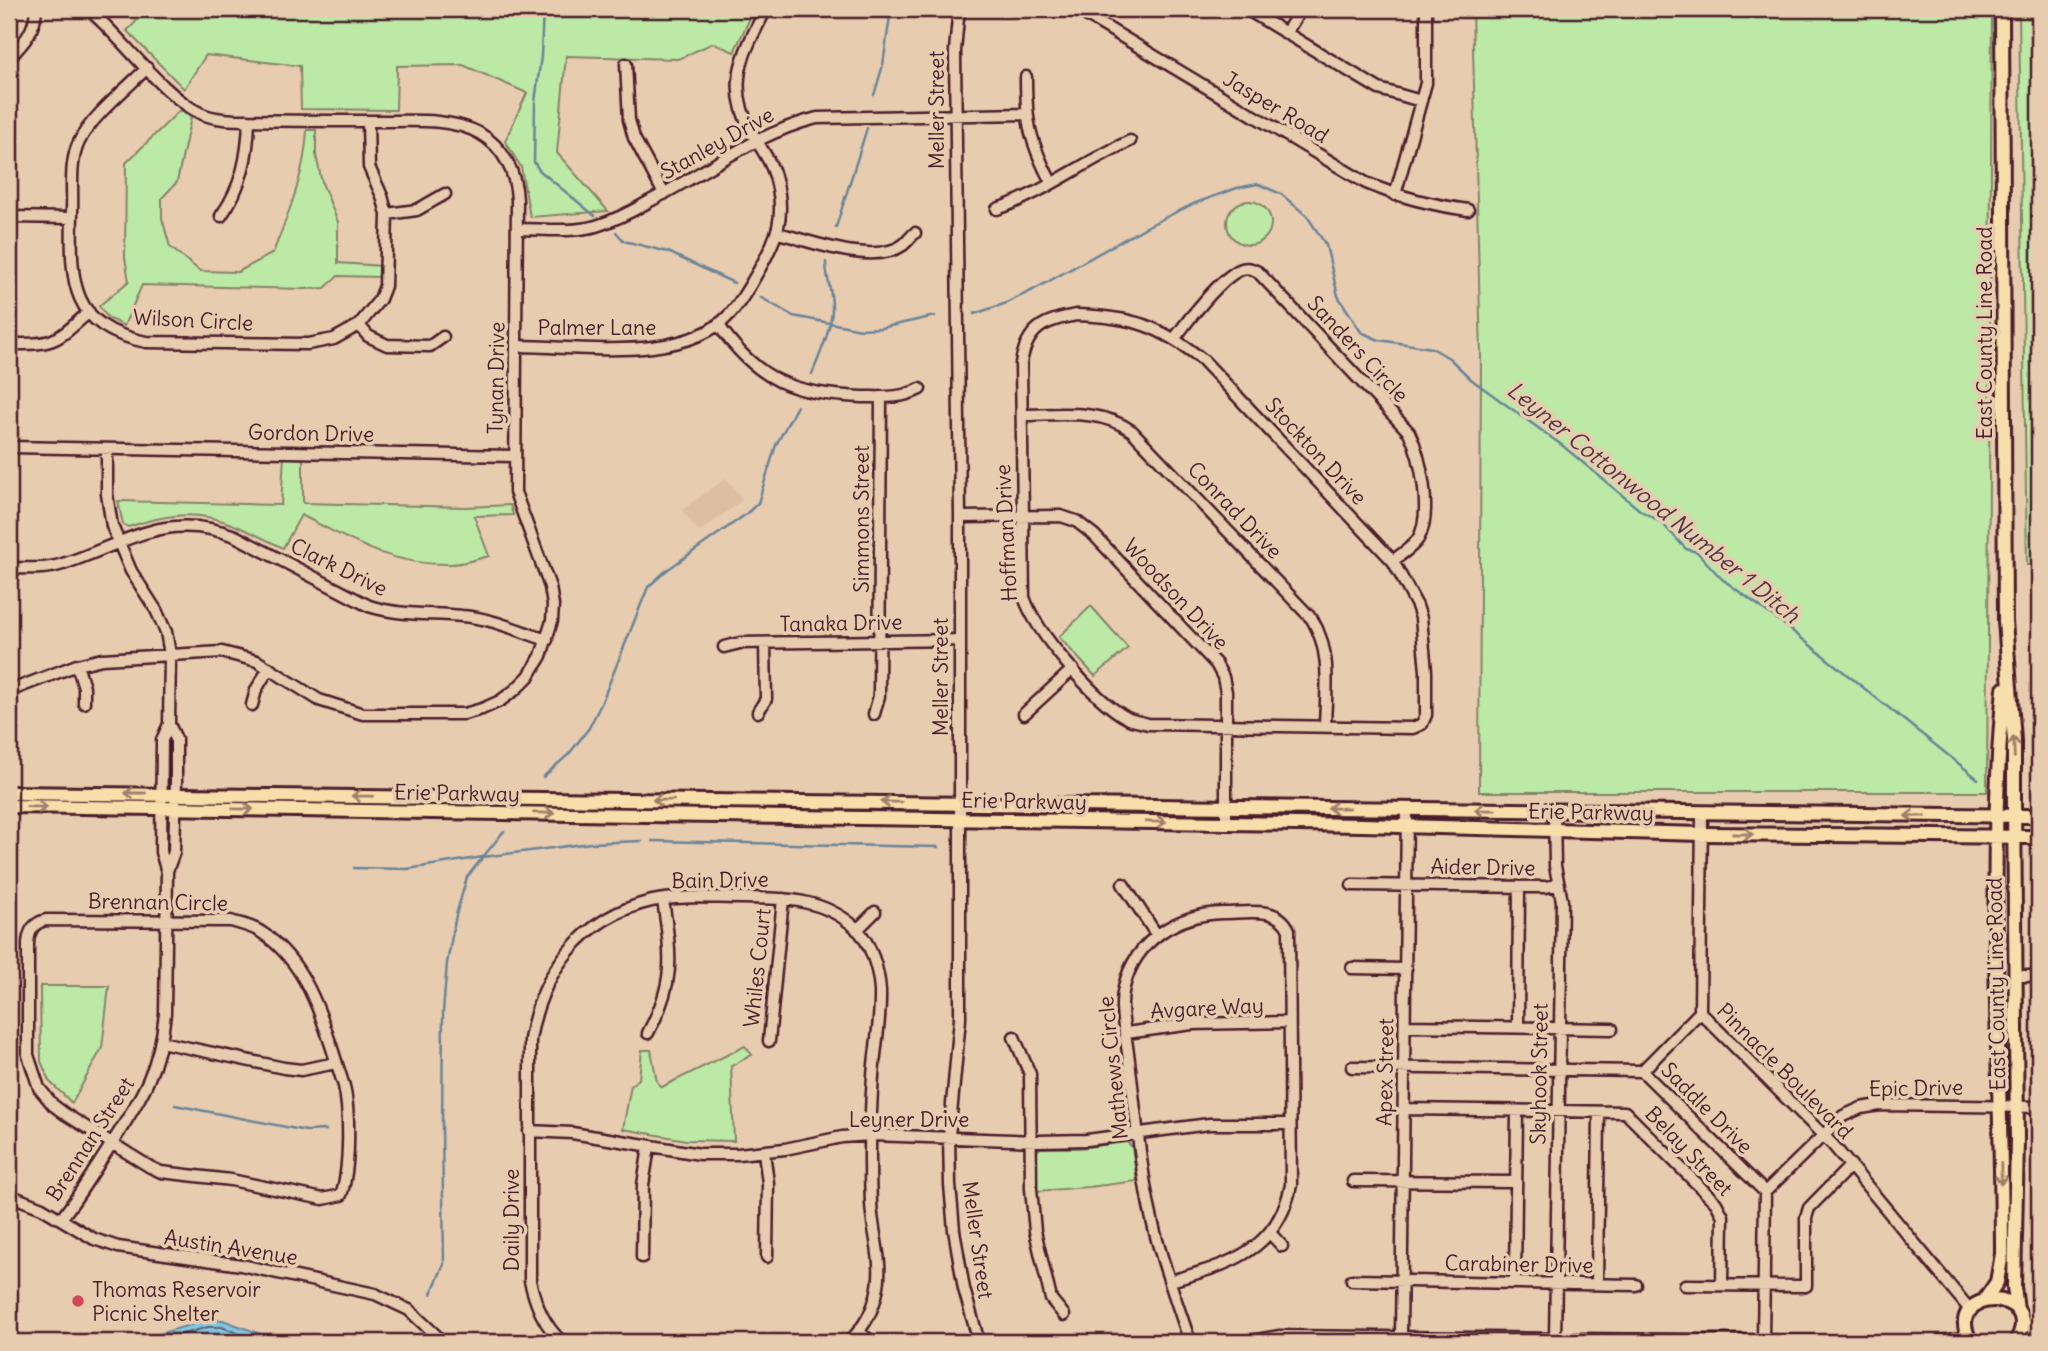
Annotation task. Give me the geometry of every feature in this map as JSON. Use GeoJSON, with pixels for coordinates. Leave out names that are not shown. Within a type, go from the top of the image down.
{"type":"FeatureCollection","features":[{"type":"Feature","properties":{"kind":"main road","name":"East County Line Road"},"geometry":{"type":"LineString","coordinates":[[2002,9],[2007,658],[2014,740],[2017,1106],[2014,1287],[2021,1331],[2016,1342]]}},
{"type":"Feature","properties":{"kind":"main road","name":"East County Line Road"},"geometry":{"type":"LineString","coordinates":[[1983,1301],[1997,1282],[2001,1269],[1997,816],[2000,731],[2007,658]]}},
{"type":"Feature","properties":{"kind":"main road","name":"Erie Parkway"},"geometry":{"type":"LineString","coordinates":[[9,793],[2039,816]]}},
{"type":"Feature","properties":{"kind":"main road","name":"Erie Parkway"},"geometry":{"type":"LineString","coordinates":[[9,806],[1226,823],[1702,834],[2039,837]]}},
{"type":"Feature","properties":{"kind":"main road"},"geometry":{"type":"LineString","coordinates":[[1970,1340],[1966,1326],[1971,1311],[1983,1301],[1999,1299],[2009,1303],[2019,1315]]}},
{"type":"Feature","properties":{"kind":"street"},"geometry":{"type":"LineString","coordinates":[[9,58],[31,32],[36,9]]}},
{"type":"Feature","properties":{"kind":"street","name":"Tynan Drive"},"geometry":{"type":"LineString","coordinates":[[9,691],[77,665],[102,659],[222,652],[248,658],[270,668],[319,699],[363,714],[464,713],[500,701],[529,676],[547,640],[552,621],[550,587],[515,492],[517,200],[514,175],[507,159],[488,139],[447,122],[249,120],[225,119],[201,113],[178,98],[88,9]]}},
{"type":"Feature","properties":{"kind":"street","name":"Palmer Lane"},"geometry":{"type":"LineString","coordinates":[[516,346],[658,347],[677,344],[729,316],[745,294],[778,233],[778,187],[740,108],[737,82],[750,40],[766,9]]}},
{"type":"Feature","properties":{"kind":"street","name":"Meller Street"},"geometry":{"type":"LineString","coordinates":[[961,9],[956,33],[960,1019],[949,1136],[954,1230],[964,1289],[979,1342]]}},
{"type":"Feature","properties":{"kind":"street","name":"Jasper Road"},"geometry":{"type":"LineString","coordinates":[[1076,9],[1366,183],[1395,195],[1432,205],[1468,210]]}},
{"type":"Feature","properties":{"kind":"street"},"geometry":{"type":"LineString","coordinates":[[1246,9],[1379,89],[1422,101]]}},
{"type":"Feature","properties":{"kind":"street"},"geometry":{"type":"LineString","coordinates":[[1286,33],[1301,9]]}},
{"type":"Feature","properties":{"kind":"street"},"geometry":{"type":"LineString","coordinates":[[1395,195],[1426,83],[1426,9]]}},
{"type":"Feature","properties":{"kind":"street"},"geometry":{"type":"LineString","coordinates":[[625,64],[629,120],[634,138],[664,194]]}},
{"type":"Feature","properties":{"kind":"street","name":"Wilson Circle"},"geometry":{"type":"LineString","coordinates":[[147,68],[87,128],[78,144],[73,163],[72,218],[72,272],[76,291],[89,312],[115,334],[146,342],[308,344],[334,339],[359,325],[380,299],[385,286],[387,214],[369,167],[368,121]]}},
{"type":"Feature","properties":{"kind":"street"},"geometry":{"type":"LineString","coordinates":[[1026,77],[1026,114],[1034,147],[1051,182]]}},
{"type":"Feature","properties":{"kind":"street","name":"Stanley Drive"},"geometry":{"type":"LineString","coordinates":[[517,229],[577,229],[593,227],[618,218],[757,141],[794,124],[817,118],[1026,114]]}},
{"type":"Feature","properties":{"kind":"street"},"geometry":{"type":"LineString","coordinates":[[221,216],[243,173],[249,120]]}},
{"type":"Feature","properties":{"kind":"street"},"geometry":{"type":"LineString","coordinates":[[997,209],[1016,202],[1130,141]]}},
{"type":"Feature","properties":{"kind":"street"},"geometry":{"type":"LineString","coordinates":[[387,214],[417,210],[445,194]]}},
{"type":"Feature","properties":{"kind":"street"},"geometry":{"type":"LineString","coordinates":[[9,217],[72,218]]}},
{"type":"Feature","properties":{"kind":"street"},"geometry":{"type":"LineString","coordinates":[[778,233],[852,252],[869,253],[884,252],[902,246],[915,233]]}},
{"type":"Feature","properties":{"kind":"street","name":"Sanders Circle"},"geometry":{"type":"LineString","coordinates":[[1175,338],[1194,311],[1235,273],[1247,268],[1258,272],[1409,432],[1417,449],[1423,479],[1423,522],[1416,542],[1393,561]]}},
{"type":"Feature","properties":{"kind":"street"},"geometry":{"type":"LineString","coordinates":[[9,344],[46,344],[61,337],[89,312]]}},
{"type":"Feature","properties":{"kind":"street","name":"Stockton Drive"},"geometry":{"type":"LineString","coordinates":[[1054,319],[1077,315],[1121,318],[1175,338],[1203,359],[1393,561],[1418,606],[1423,630],[1426,715],[1422,724]]}},
{"type":"Feature","properties":{"kind":"street","name":"Hoffman Drive"},"geometry":{"type":"LineString","coordinates":[[1054,319],[1040,326],[1030,336],[1023,353],[1024,597],[1030,615],[1040,630],[1073,669],[1114,709],[1130,720],[1148,724],[1413,727],[1422,724]]}},
{"type":"Feature","properties":{"kind":"street"},"geometry":{"type":"LineString","coordinates":[[718,324],[749,362],[789,386],[817,394],[881,397],[906,396],[920,389]]}},
{"type":"Feature","properties":{"kind":"street"},"geometry":{"type":"LineString","coordinates":[[359,325],[368,336],[387,345],[430,345],[443,337]]}},
{"type":"Feature","properties":{"kind":"street","name":"Simmons Street"},"geometry":{"type":"LineString","coordinates":[[874,714],[879,696],[881,397]]}},
{"type":"Feature","properties":{"kind":"street","name":"Conrad Drive"},"geometry":{"type":"LineString","coordinates":[[1022,415],[1095,415],[1113,420],[1132,431],[1312,619],[1321,634],[1326,651],[1325,726]]}},
{"type":"Feature","properties":{"kind":"street","name":"Gordon Drive"},"geometry":{"type":"LineString","coordinates":[[9,447],[514,456]]}},
{"type":"Feature","properties":{"kind":"street","name":"Brennan Street"},"geometry":{"type":"LineString","coordinates":[[61,1219],[151,1078],[161,1042],[165,1013],[166,872],[174,852],[168,808],[176,739],[169,724],[170,654],[166,632],[156,610],[131,571],[112,526],[107,494],[107,449]]}},
{"type":"Feature","properties":{"kind":"street","name":"Woodson Drive"},"geometry":{"type":"LineString","coordinates":[[960,517],[1061,516],[1076,521],[1094,534],[1216,664],[1223,677],[1226,692],[1226,823]]}},
{"type":"Feature","properties":{"kind":"street","name":"Clark Drive"},"geometry":{"type":"LineString","coordinates":[[9,568],[61,565],[118,542],[170,526],[212,528],[235,536],[369,607],[388,613],[485,619],[547,640]]}},
{"type":"Feature","properties":{"kind":"street","name":"Tanaka Drive"},"geometry":{"type":"LineString","coordinates":[[724,647],[740,643],[960,640]]}},
{"type":"Feature","properties":{"kind":"street"},"geometry":{"type":"LineString","coordinates":[[758,712],[766,699],[765,643]]}},
{"type":"Feature","properties":{"kind":"street"},"geometry":{"type":"LineString","coordinates":[[77,665],[84,687],[83,703]]}},
{"type":"Feature","properties":{"kind":"street"},"geometry":{"type":"LineString","coordinates":[[252,705],[256,690],[270,668]]}},
{"type":"Feature","properties":{"kind":"street"},"geometry":{"type":"LineString","coordinates":[[1024,714],[1073,669]]}},
{"type":"Feature","properties":{"kind":"street","name":"Apex Street"},"geometry":{"type":"LineString","coordinates":[[1401,1336],[1407,809]]}},
{"type":"Feature","properties":{"kind":"street","name":"Skyhook Street"},"geometry":{"type":"LineString","coordinates":[[1554,811],[1555,866],[1562,901],[1555,1339]]}},
{"type":"Feature","properties":{"kind":"street","name":"Pinnacle Boulevard"},"geometry":{"type":"LineString","coordinates":[[1702,813],[1700,1013],[1851,1165],[1971,1311]]}},
{"type":"Feature","properties":{"kind":"street"},"geometry":{"type":"LineString","coordinates":[[1123,884],[1156,934]]}},
{"type":"Feature","properties":{"kind":"street","name":"Aider Drive"},"geometry":{"type":"LineString","coordinates":[[1352,885],[1546,887],[1559,884]]}},
{"type":"Feature","properties":{"kind":"street"},"geometry":{"type":"LineString","coordinates":[[1518,1027],[1519,887]]}},
{"type":"Feature","properties":{"kind":"street","name":"Bain Drive"},"geometry":{"type":"LineString","coordinates":[[529,1131],[530,1039],[545,984],[565,956],[601,921],[634,906],[685,897],[783,899],[818,904],[857,930],[869,949],[877,970],[880,990],[871,1135]]}},
{"type":"Feature","properties":{"kind":"street","name":"Whiles Court"},"geometry":{"type":"LineString","coordinates":[[769,1041],[783,899]]}},
{"type":"Feature","properties":{"kind":"street"},"geometry":{"type":"LineString","coordinates":[[648,1033],[666,995],[671,965],[663,900]]}},
{"type":"Feature","properties":{"kind":"street"},"geometry":{"type":"LineString","coordinates":[[857,930],[875,912]]}},
{"type":"Feature","properties":{"kind":"street","name":"Mathews Circle"},"geometry":{"type":"LineString","coordinates":[[1170,1281],[1233,1261],[1261,1243],[1270,1233],[1287,1201],[1291,1185],[1289,930],[1284,919],[1273,913],[1209,913],[1183,920],[1156,934],[1131,968],[1124,987],[1122,1006],[1152,1220],[1170,1281],[1189,1342]]}},
{"type":"Feature","properties":{"kind":"street","name":"Brennan Circle"},"geometry":{"type":"LineString","coordinates":[[46,920],[231,921],[259,930],[284,949],[308,985],[336,1063],[347,1100],[346,1181],[341,1195],[323,1199],[231,1180],[161,1172],[53,1105],[39,1088],[28,1055],[29,933],[34,925],[46,920]]}},
{"type":"Feature","properties":{"kind":"street"},"geometry":{"type":"LineString","coordinates":[[1352,968],[1406,968]]}},
{"type":"Feature","properties":{"kind":"street"},"geometry":{"type":"LineString","coordinates":[[2015,976],[2039,975]]}},
{"type":"Feature","properties":{"kind":"street"},"geometry":{"type":"LineString","coordinates":[[1642,1071],[1700,1013]]}},
{"type":"Feature","properties":{"kind":"street","name":"Avgare Way"},"geometry":{"type":"LineString","coordinates":[[1126,1033],[1192,1024],[1289,1023]]}},
{"type":"Feature","properties":{"kind":"street"},"geometry":{"type":"LineString","coordinates":[[1405,1026],[1612,1029]]}},
{"type":"Feature","properties":{"kind":"street"},"geometry":{"type":"LineString","coordinates":[[1014,1037],[1030,1074],[1031,1189],[1040,1252],[1051,1299],[1064,1315]]}},
{"type":"Feature","properties":{"kind":"street"},"geometry":{"type":"LineString","coordinates":[[161,1042],[284,1068],[302,1070],[336,1063]]}},
{"type":"Feature","properties":{"kind":"street","name":"Saddle Drive"},"geometry":{"type":"LineString","coordinates":[[1352,1067],[1642,1071],[1765,1192]]}},
{"type":"Feature","properties":{"kind":"street","name":"Epic Drive"},"geometry":{"type":"LineString","coordinates":[[1765,1192],[1822,1134],[1843,1116],[1861,1108],[1880,1105],[2039,1107]]}},
{"type":"Feature","properties":{"kind":"street","name":"Belay Street"},"geometry":{"type":"LineString","coordinates":[[1404,1109],[1625,1112],[1716,1203],[1723,1216],[1722,1285]]}},
{"type":"Feature","properties":{"kind":"street"},"geometry":{"type":"LineString","coordinates":[[1514,1282],[1517,1111]]}},
{"type":"Feature","properties":{"kind":"street"},"geometry":{"type":"LineString","coordinates":[[1597,1284],[1599,1112]]}},
{"type":"Feature","properties":{"kind":"street","name":"Leyner Drive"},"geometry":{"type":"LineString","coordinates":[[529,1131],[572,1133],[700,1154],[764,1152],[842,1137],[871,1135],[1030,1141],[1087,1140],[1209,1124],[1290,1124]]}},
{"type":"Feature","properties":{"kind":"street","name":"Daily Drive"},"geometry":{"type":"LineString","coordinates":[[529,1131],[530,1281],[542,1318],[562,1342]]}},
{"type":"Feature","properties":{"kind":"street"},"geometry":{"type":"LineString","coordinates":[[849,1342],[859,1332],[875,1304],[879,1284],[871,1204],[871,1135]]}},
{"type":"Feature","properties":{"kind":"street"},"geometry":{"type":"LineString","coordinates":[[642,1257],[643,1185],[649,1147]]}},
{"type":"Feature","properties":{"kind":"street"},"geometry":{"type":"LineString","coordinates":[[764,1152],[768,1183],[767,1257]]}},
{"type":"Feature","properties":{"kind":"street"},"geometry":{"type":"LineString","coordinates":[[1685,1284],[1806,1286],[1806,1218],[1810,1208],[1851,1165]]}},
{"type":"Feature","properties":{"kind":"street"},"geometry":{"type":"LineString","coordinates":[[1353,1181],[1516,1182]]}},
{"type":"Feature","properties":{"kind":"street"},"geometry":{"type":"LineString","coordinates":[[1763,1341],[1765,1192]]}},
{"type":"Feature","properties":{"kind":"street","name":"Austin Avenue"},"geometry":{"type":"LineString","coordinates":[[9,1195],[42,1208],[94,1239],[118,1247],[241,1265],[374,1294],[409,1310],[443,1342]]}},
{"type":"Feature","properties":{"kind":"street"},"geometry":{"type":"LineString","coordinates":[[1270,1233],[1282,1246]]}},
{"type":"Feature","properties":{"kind":"street","name":"Carabiner Drive"},"geometry":{"type":"LineString","coordinates":[[1352,1280],[1636,1284]]}},
{"type":"Feature","properties":{"kind":"street"},"geometry":{"type":"LineString","coordinates":[[2019,1315],[2039,1333]]}},
{"type":"Feature","properties":{"kind":"street"},"geometry":{"type":"LineString","coordinates":[[859,1332],[872,1342]]}},
{"type":"Feature","properties":{"kind":"street"},"geometry":{"type":"LineString","coordinates":[[1245,1342],[1280,1336],[1876,1342]]}},
{"type":"Feature","properties":{"kind":"street"},"geometry":{"type":"LineString","coordinates":[[1937,1342],[1970,1340]]}},
{"type":"Feature","properties":{"kind":"shaded area"},"geometry":{"type":"Polygon","coordinates":[[[726,478],[743,500],[699,532],[682,510],[726,478]]]}},
{"type":"Feature","properties":{"kind":"shaded area"},"geometry":{"type":"Polygon","coordinates":[[[2035,988],[2039,988],[2039,1327],[2037,1327],[2035,988]]]}},
{"type":"Feature","properties":{"kind":"green space"},"geometry":{"type":"Polygon","coordinates":[[[148,9],[736,9],[751,16],[734,52],[713,43],[678,59],[566,56],[557,153],[608,211],[530,217],[521,167],[505,141],[527,93],[463,65],[397,66],[396,110],[301,109],[300,66],[206,55],[184,89],[127,31],[148,9]]]}},
{"type":"Feature","properties":{"kind":"green space"},"geometry":{"type":"Polygon","coordinates":[[[1472,9],[1992,9],[1987,792],[1479,792],[1481,356],[1472,9]]]}},
{"type":"Feature","properties":{"kind":"green space"},"geometry":{"type":"Polygon","coordinates":[[[2019,9],[2039,9],[2039,565],[2027,565],[2019,9]]]}},
{"type":"Feature","properties":{"kind":"green space"},"geometry":{"type":"Polygon","coordinates":[[[180,110],[191,117],[177,182],[162,198],[162,218],[170,247],[200,271],[238,272],[273,253],[300,177],[307,130],[316,130],[316,155],[322,183],[338,222],[338,263],[382,266],[381,277],[338,276],[325,288],[304,289],[142,285],[124,326],[108,318],[99,306],[129,281],[125,258],[126,163],[180,110]]]}},
{"type":"Feature","properties":{"kind":"green space"},"geometry":{"type":"Polygon","coordinates":[[[1249,201],[1264,208],[1271,223],[1264,238],[1249,245],[1234,238],[1227,223],[1234,208],[1249,201]]]}},
{"type":"Feature","properties":{"kind":"green space"},"geometry":{"type":"Polygon","coordinates":[[[284,456],[303,459],[303,503],[466,507],[510,505],[513,515],[474,516],[489,556],[451,564],[429,564],[391,556],[355,542],[301,515],[283,548],[242,528],[208,517],[173,516],[128,527],[123,524],[118,501],[281,505],[284,456]]]}},
{"type":"Feature","properties":{"kind":"green space"},"geometry":{"type":"Polygon","coordinates":[[[1091,606],[1128,648],[1095,676],[1059,637],[1091,606]]]}},
{"type":"Feature","properties":{"kind":"green space"},"geometry":{"type":"Polygon","coordinates":[[[40,986],[109,986],[102,1048],[72,1103],[49,1081],[41,1061],[40,986]]]}},
{"type":"Feature","properties":{"kind":"green space"},"geometry":{"type":"Polygon","coordinates":[[[745,1046],[752,1055],[731,1066],[734,1141],[686,1140],[623,1129],[631,1085],[639,1079],[642,1050],[651,1050],[657,1082],[662,1087],[745,1046]]]}},
{"type":"Feature","properties":{"kind":"green space"},"geometry":{"type":"Polygon","coordinates":[[[1127,1142],[1132,1147],[1137,1181],[1037,1191],[1035,1154],[1040,1148],[1079,1148],[1127,1142]]]}},
{"type":"Feature","properties":{"kind":"water"},"geometry":{"type":"Polygon","coordinates":[[[207,1320],[223,1320],[282,1342],[131,1342],[207,1320]]]}},
{"type":"Feature","properties":{"kind":"waterway","name":"Leyner Cottonwood Number 1 Ditch"},"geometry":{"type":"LineString","coordinates":[[543,9],[535,102],[534,162],[539,170],[595,216]]}},
{"type":"Feature","properties":{"kind":"waterway"},"geometry":{"type":"LineString","coordinates":[[874,95],[883,65],[891,9]]}},
{"type":"Feature","properties":{"kind":"waterway"},"geometry":{"type":"LineString","coordinates":[[836,227],[867,128]]}},
{"type":"Feature","properties":{"kind":"waterway","name":"Leyner Cottonwood Number 1 Ditch"},"geometry":{"type":"LineString","coordinates":[[974,314],[1033,290],[1193,204],[1237,188],[1258,184],[1281,194],[1307,216],[1326,245],[1338,296],[1361,332],[1379,340],[1432,348],[1449,358],[1472,380],[1563,446],[1641,511],[1661,522],[1686,549],[1697,552],[1722,579],[1781,622],[1978,779]]}},
{"type":"Feature","properties":{"kind":"waterway","name":"Leyner Cottonwood Number 1 Ditch"},"geometry":{"type":"LineString","coordinates":[[616,232],[624,241],[668,252],[734,283]]}},
{"type":"Feature","properties":{"kind":"waterway","name":"Leyner Cottonwood Number 1 Ditch"},"geometry":{"type":"LineString","coordinates":[[812,374],[832,314],[826,262]]}},
{"type":"Feature","properties":{"kind":"waterway","name":"Leyner Cottonwood Number 1 Ditch"},"geometry":{"type":"LineString","coordinates":[[760,297],[793,316],[861,329],[881,328],[935,316]]}},
{"type":"Feature","properties":{"kind":"waterway"},"geometry":{"type":"LineString","coordinates":[[543,777],[569,754],[589,728],[648,587],[758,503],[776,445],[797,406]]}},
{"type":"Feature","properties":{"kind":"waterway"},"geometry":{"type":"LineString","coordinates":[[354,868],[408,869],[483,857],[504,831]]}},
{"type":"Feature","properties":{"kind":"waterway"},"geometry":{"type":"LineString","coordinates":[[431,1294],[444,1264],[443,1012],[447,963],[456,915],[467,877],[483,857],[591,843],[642,841]]}},
{"type":"Feature","properties":{"kind":"waterway"},"geometry":{"type":"LineString","coordinates":[[652,841],[938,847]]}},
{"type":"Feature","properties":{"kind":"waterway"},"geometry":{"type":"LineString","coordinates":[[175,1105],[306,1131],[326,1130]]}},
{"type":"Feature","properties":{"kind":"waterway"},"geometry":{"type":"LineString","coordinates":[[406,1337],[406,1342]]}},
{"type":"Feature","properties":{"kind":"place","name":"Thomas Reservoir Picnic Shelter"},"geometry":{"type":"Point","coordinates":[78,1301]}}]}
